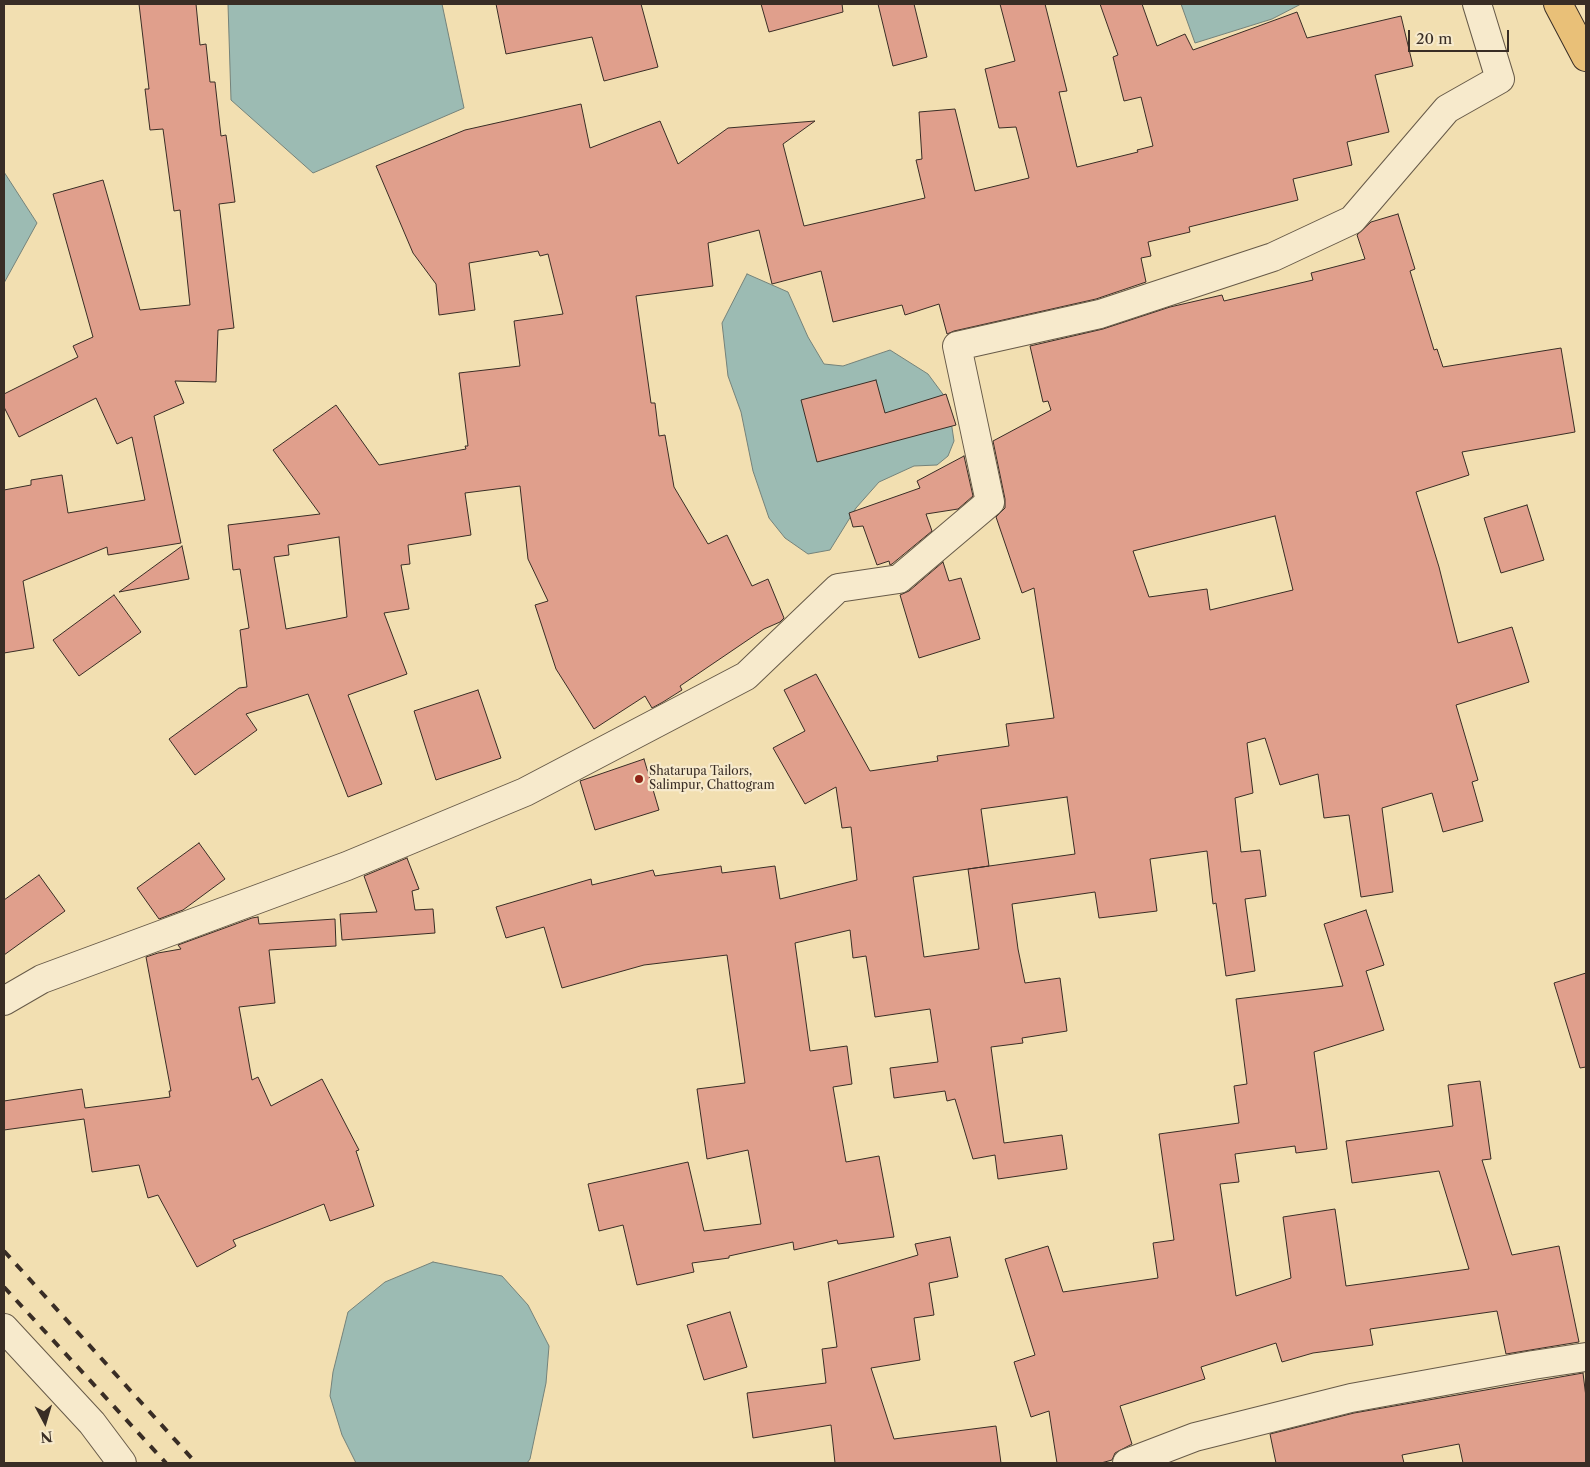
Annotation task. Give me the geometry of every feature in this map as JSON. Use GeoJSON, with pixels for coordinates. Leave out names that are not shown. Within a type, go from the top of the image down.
{"type":"FeatureCollection","features":[{"type":"Feature","properties":{"kind":"highway"},"geometry":{"type":"LineString","coordinates":[[1558,4],[1586,57]]}},
{"type":"Feature","properties":{"kind":"street"},"geometry":{"type":"LineString","coordinates":[[4,1000],[42,979],[348,866],[525,792],[746,676],[838,588],[899,579],[990,502],[957,346],[1100,314],[1273,257],[1352,220],[1447,109],[1500,79],[1477,4]]}},
{"type":"Feature","properties":{"kind":"street"},"geometry":{"type":"LineString","coordinates":[[4,1328],[92,1424],[122,1463]]}},
{"type":"Feature","properties":{"kind":"street"},"geometry":{"type":"LineString","coordinates":[[1127,1463],[1195,1437],[1352,1398],[1586,1357]]}},
{"type":"Feature","properties":{"kind":"water"},"geometry":{"type":"Polygon","coordinates":[[[228,4],[442,4],[464,108],[313,173],[231,100],[228,4]]]}},
{"type":"Feature","properties":{"kind":"water"},"geometry":{"type":"Polygon","coordinates":[[[1181,4],[1301,4],[1272,19],[1195,43],[1181,4]]]}},
{"type":"Feature","properties":{"kind":"water"},"geometry":{"type":"Polygon","coordinates":[[[4,172],[37,223],[4,283],[4,172]]]}},
{"type":"Feature","properties":{"kind":"water"},"geometry":{"type":"Polygon","coordinates":[[[747,274],[788,292],[808,337],[824,364],[843,366],[890,350],[928,374],[948,401],[954,441],[948,456],[937,465],[914,466],[879,482],[856,508],[830,550],[808,554],[785,538],[769,518],[753,471],[741,412],[728,376],[722,323],[747,274]]]}},
{"type":"Feature","properties":{"kind":"water"},"geometry":{"type":"Polygon","coordinates":[[[433,1262],[502,1276],[528,1305],[549,1346],[546,1383],[530,1459],[527,1463],[356,1463],[342,1435],[330,1396],[333,1372],[348,1312],[385,1282],[433,1262]]]}},
{"type":"Feature","properties":{"kind":"building"},"geometry":{"type":"Polygon","coordinates":[[[139,4],[196,4],[200,45],[206,44],[210,82],[215,82],[221,136],[226,135],[235,202],[219,204],[234,328],[218,330],[216,382],[175,381],[184,403],[154,416],[181,543],[108,555],[107,547],[23,581],[34,648],[4,653],[4,490],[31,485],[31,480],[62,475],[68,513],[145,500],[132,437],[117,444],[96,398],[19,437],[4,407],[4,394],[78,357],[73,346],[93,337],[53,194],[103,180],[140,310],[190,305],[180,210],[174,211],[163,129],[150,130],[145,89],[149,89],[139,4]]]}},
{"type":"Feature","properties":{"kind":"building"},"geometry":{"type":"Polygon","coordinates":[[[496,4],[641,4],[658,67],[604,81],[592,37],[506,54],[496,4]]]}},
{"type":"Feature","properties":{"kind":"building"},"geometry":{"type":"Polygon","coordinates":[[[761,4],[842,4],[843,12],[769,32],[761,4]]]}},
{"type":"Feature","properties":{"kind":"building"},"geometry":{"type":"Polygon","coordinates":[[[878,4],[914,4],[927,57],[893,66],[878,4]]]}},
{"type":"Feature","properties":{"kind":"building"},"geometry":{"type":"Polygon","coordinates":[[[1000,4],[1045,4],[1067,91],[1059,92],[1077,167],[1138,152],[1137,150],[1153,146],[1141,97],[1124,101],[1113,57],[1118,55],[1100,4],[1142,4],[1157,46],[1185,34],[1193,50],[1297,12],[1307,38],[1401,16],[1413,66],[1375,75],[1389,132],[1347,142],[1352,165],[1293,179],[1298,200],[1189,227],[1190,232],[1148,242],[1151,256],[1141,258],[1146,282],[1096,299],[947,334],[939,304],[905,315],[902,305],[833,322],[821,271],[772,284],[759,230],[708,243],[713,286],[636,296],[651,403],[655,403],[659,436],[665,435],[674,487],[708,544],[727,535],[752,586],[768,579],[784,618],[780,622],[764,629],[680,686],[682,690],[663,702],[652,708],[645,696],[594,729],[556,669],[535,605],[548,601],[528,559],[520,486],[465,493],[471,535],[408,545],[410,564],[401,565],[409,609],[384,613],[407,674],[348,695],[382,784],[348,797],[308,694],[246,714],[257,730],[195,775],[169,739],[239,688],[247,687],[240,630],[249,628],[240,569],[233,570],[228,525],[320,514],[273,450],[336,405],[379,465],[466,449],[465,446],[468,446],[459,373],[520,366],[514,321],[563,314],[548,254],[540,256],[538,251],[469,263],[475,310],[439,315],[436,284],[413,253],[376,166],[465,130],[581,104],[590,148],[660,121],[678,164],[728,128],[815,121],[783,144],[804,226],[925,198],[916,160],[922,159],[919,112],[955,109],[975,191],[1029,178],[1016,127],[999,128],[985,69],[1015,61],[1000,4]],[[339,537],[288,545],[289,555],[274,557],[286,629],[347,617],[339,537]]]}},
{"type":"Feature","properties":{"kind":"building"},"geometry":{"type":"Polygon","coordinates":[[[1398,214],[1415,269],[1410,271],[1434,350],[1437,349],[1443,367],[1561,348],[1575,432],[1462,452],[1469,475],[1416,492],[1439,567],[1458,643],[1512,627],[1529,682],[1456,705],[1478,780],[1472,782],[1483,821],[1443,832],[1432,793],[1382,808],[1393,892],[1361,897],[1349,815],[1324,818],[1318,774],[1280,785],[1265,738],[1247,743],[1253,793],[1235,798],[1241,852],[1260,850],[1266,896],[1245,899],[1255,971],[1226,976],[1216,903],[1213,904],[1207,851],[1150,859],[1157,911],[1099,918],[1095,892],[1012,904],[1025,983],[1060,978],[1067,1031],[1022,1038],[1023,1043],[991,1047],[1004,1143],[1062,1135],[1067,1169],[998,1179],[995,1155],[973,1159],[955,1099],[947,1101],[945,1091],[894,1098],[890,1068],[938,1062],[930,1009],[875,1017],[866,956],[853,958],[850,930],[795,943],[810,1051],[847,1046],[852,1084],[833,1087],[846,1162],[879,1156],[894,1237],[838,1244],[837,1240],[794,1250],[793,1242],[729,1256],[729,1258],[692,1263],[694,1272],[637,1285],[623,1225],[599,1231],[588,1184],[688,1162],[704,1231],[761,1224],[748,1150],[707,1159],[697,1089],[745,1083],[727,955],[644,965],[562,988],[544,927],[506,938],[496,907],[591,879],[592,885],[653,870],[655,876],[721,866],[722,873],[775,866],[780,899],[857,880],[851,827],[842,828],[836,787],[805,804],[773,748],[805,731],[784,690],[816,674],[870,771],[938,761],[937,756],[1009,746],[1006,724],[1054,718],[1034,588],[1022,593],[996,517],[1005,508],[1005,499],[993,441],[1051,410],[1048,401],[1043,402],[1030,346],[1103,329],[1170,307],[1222,295],[1224,301],[1313,280],[1311,273],[1365,259],[1357,235],[1371,222],[1398,214]],[[1275,516],[1133,551],[1149,597],[1207,589],[1210,610],[1293,590],[1275,516]],[[1067,797],[981,809],[989,866],[977,868],[1075,854],[1067,797]],[[968,869],[913,877],[924,957],[979,949],[968,869]]]}},
{"type":"Feature","properties":{"kind":"building"},"geometry":{"type":"Polygon","coordinates":[[[876,380],[885,413],[946,394],[956,425],[817,462],[801,400],[876,380]]]}},
{"type":"Feature","properties":{"kind":"building"},"geometry":{"type":"Polygon","coordinates":[[[964,456],[973,496],[958,509],[926,514],[932,531],[892,564],[890,565],[889,561],[877,565],[863,526],[853,527],[849,513],[920,488],[917,481],[964,456]]]}},
{"type":"Feature","properties":{"kind":"building"},"geometry":{"type":"Polygon","coordinates":[[[1527,505],[1544,560],[1501,573],[1484,518],[1527,505]]]}},
{"type":"Feature","properties":{"kind":"building"},"geometry":{"type":"Polygon","coordinates":[[[182,546],[189,579],[119,592],[182,546]]]}},
{"type":"Feature","properties":{"kind":"building"},"geometry":{"type":"Polygon","coordinates":[[[943,562],[949,581],[961,578],[980,639],[919,658],[900,595],[909,591],[943,562]]]}},
{"type":"Feature","properties":{"kind":"building"},"geometry":{"type":"Polygon","coordinates":[[[114,595],[141,632],[79,676],[53,640],[114,595]]]}},
{"type":"Feature","properties":{"kind":"building"},"geometry":{"type":"Polygon","coordinates":[[[478,690],[501,758],[436,780],[414,711],[478,690]]]}},
{"type":"Feature","properties":{"kind":"building"},"geometry":{"type":"Polygon","coordinates":[[[644,759],[659,810],[595,830],[580,781],[644,759]]]}},
{"type":"Feature","properties":{"kind":"building"},"geometry":{"type":"Polygon","coordinates":[[[199,843],[225,879],[183,910],[159,919],[137,888],[199,843]]]}},
{"type":"Feature","properties":{"kind":"building"},"geometry":{"type":"Polygon","coordinates":[[[407,858],[419,889],[412,891],[415,910],[433,909],[435,933],[342,940],[340,914],[377,912],[364,876],[407,858]]]}},
{"type":"Feature","properties":{"kind":"building"},"geometry":{"type":"Polygon","coordinates":[[[39,875],[65,911],[4,955],[4,900],[39,875]]]}},
{"type":"Feature","properties":{"kind":"building"},"geometry":{"type":"Polygon","coordinates":[[[1366,910],[1384,965],[1366,971],[1384,1030],[1314,1052],[1327,1149],[1296,1153],[1295,1146],[1235,1154],[1239,1182],[1220,1184],[1236,1296],[1291,1278],[1283,1217],[1335,1209],[1346,1286],[1469,1269],[1439,1171],[1352,1183],[1346,1141],[1453,1126],[1448,1085],[1480,1081],[1491,1159],[1482,1160],[1512,1255],[1559,1246],[1579,1342],[1506,1354],[1497,1311],[1370,1329],[1373,1345],[1313,1353],[1282,1362],[1276,1343],[1201,1367],[1205,1379],[1120,1406],[1132,1444],[1115,1453],[1112,1460],[1101,1463],[1057,1463],[1049,1411],[1031,1417],[1014,1362],[1035,1355],[1005,1259],[1048,1246],[1063,1292],[1158,1278],[1153,1243],[1174,1240],[1159,1134],[1239,1123],[1234,1086],[1247,1084],[1236,999],[1343,986],[1324,924],[1366,910]]]}},
{"type":"Feature","properties":{"kind":"building"},"geometry":{"type":"Polygon","coordinates":[[[258,917],[259,924],[335,919],[336,946],[269,950],[275,1003],[239,1007],[252,1080],[258,1077],[271,1106],[322,1079],[359,1150],[356,1151],[374,1206],[330,1221],[324,1204],[233,1240],[236,1246],[197,1267],[158,1195],[148,1198],[139,1165],[92,1172],[84,1119],[4,1130],[4,1101],[82,1089],[85,1108],[170,1097],[169,1091],[171,1091],[146,957],[181,949],[178,945],[258,917]]]}},
{"type":"Feature","properties":{"kind":"building"},"geometry":{"type":"Polygon","coordinates":[[[1586,973],[1586,1067],[1580,1068],[1554,983],[1586,973]]]}},
{"type":"Feature","properties":{"kind":"building"},"geometry":{"type":"Polygon","coordinates":[[[950,1237],[958,1277],[929,1283],[934,1315],[914,1318],[920,1360],[871,1368],[894,1439],[996,1426],[1001,1463],[835,1463],[831,1425],[753,1438],[747,1393],[826,1383],[822,1349],[837,1347],[828,1282],[918,1255],[915,1244],[950,1237]]]}},
{"type":"Feature","properties":{"kind":"building"},"geometry":{"type":"Polygon","coordinates":[[[730,1312],[747,1367],[704,1380],[687,1325],[730,1312]]]}},
{"type":"Feature","properties":{"kind":"building"},"geometry":{"type":"Polygon","coordinates":[[[1583,1373],[1586,1397],[1586,1463],[1463,1463],[1459,1444],[1402,1455],[1404,1463],[1276,1463],[1270,1434],[1354,1413],[1583,1373]]]}},
{"type":"Feature","properties":{"kind":"railway"},"geometry":{"type":"LineString","coordinates":[[4,1251],[196,1463]]}},
{"type":"Feature","properties":{"kind":"railway"},"geometry":{"type":"LineString","coordinates":[[4,1287],[166,1463]]}},
{"type":"Feature","properties":{"kind":"place","name":"Shatarupa Tailors, Salimpur, Chattogram"},"geometry":{"type":"Point","coordinates":[639,779]}}]}
